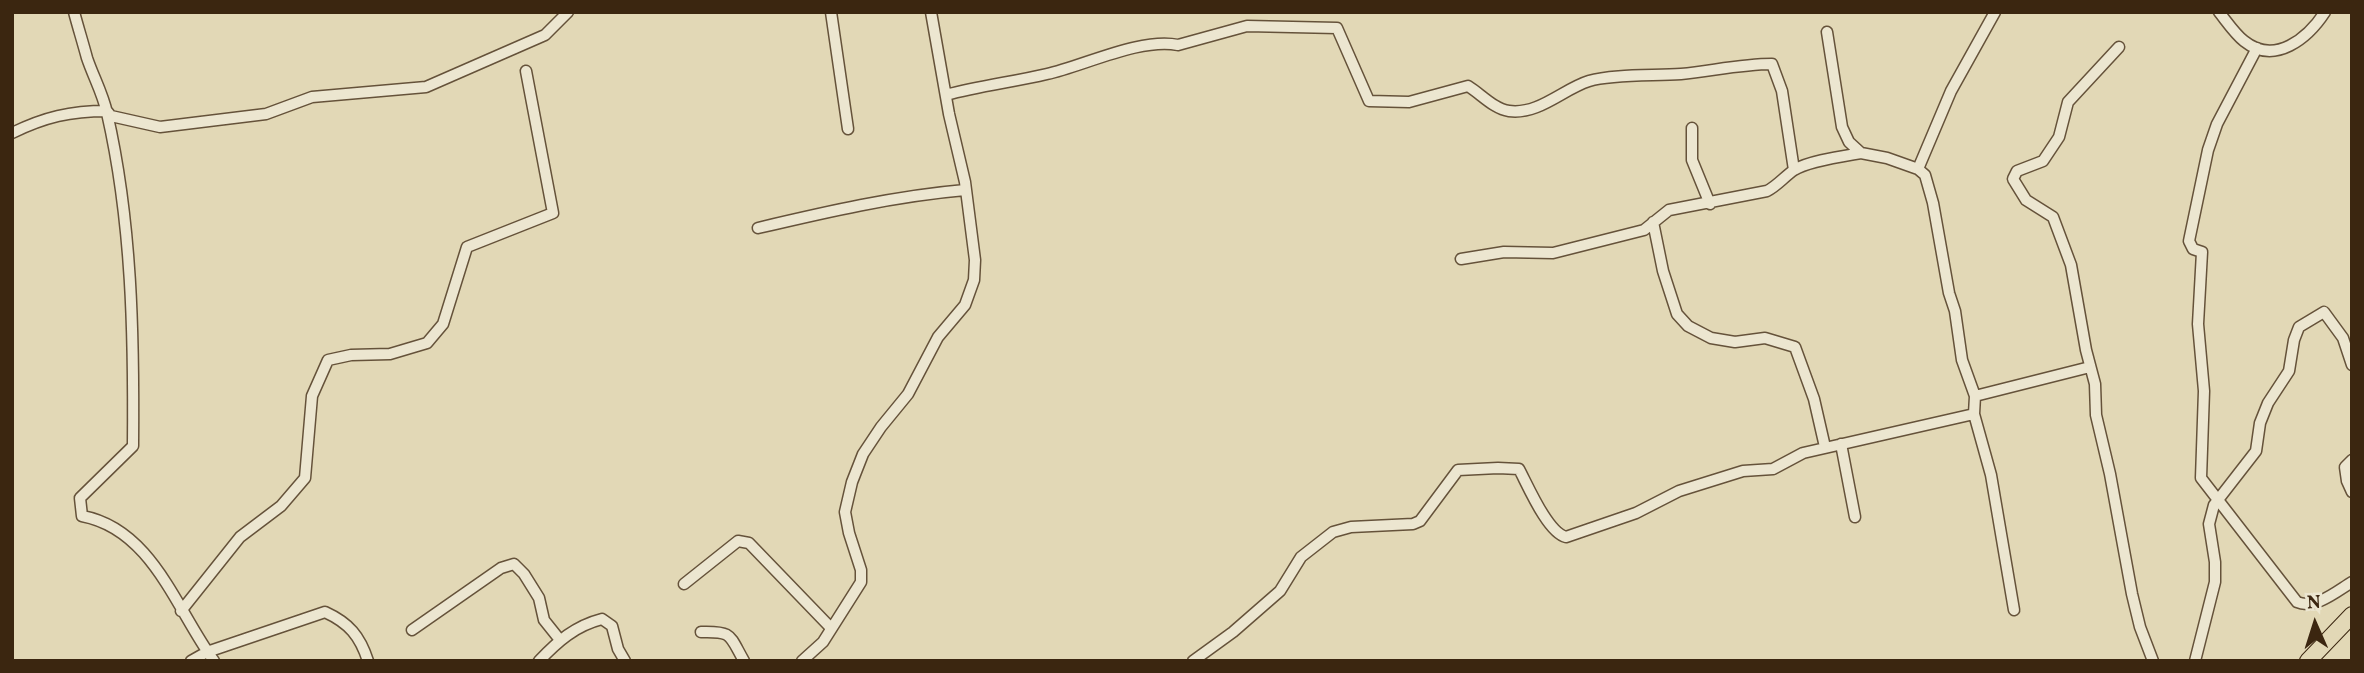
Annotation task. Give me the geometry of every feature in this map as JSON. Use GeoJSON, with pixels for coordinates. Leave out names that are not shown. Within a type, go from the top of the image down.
{"type":"FeatureCollection","features":[{"type":"Feature","properties":{"kind":"highway"},"geometry":{"type":"LineString","coordinates":[[2308,661],[2352,615]]}},
{"type":"Feature","properties":{"kind":"street"},"geometry":{"type":"LineString","coordinates":[[74,12],[86,55],[107,111],[126,229],[134,334],[133,446],[80,498],[82,516],[96,519],[125,535],[149,557],[211,657]]}},
{"type":"Feature","properties":{"kind":"street"},"geometry":{"type":"LineString","coordinates":[[107,111],[111,116],[160,128],[266,114],[312,97],[426,87],[545,35],[554,29],[568,12]]}},
{"type":"Feature","properties":{"kind":"street"},"geometry":{"type":"LineString","coordinates":[[831,12],[848,129]]}},
{"type":"Feature","properties":{"kind":"street"},"geometry":{"type":"LineString","coordinates":[[802,661],[823,642],[849,605],[861,582],[861,570],[845,512],[852,482],[863,454],[908,394],[938,337],[969,296],[974,280],[975,260],[961,160],[931,12]]}},
{"type":"Feature","properties":{"kind":"street"},"geometry":{"type":"LineString","coordinates":[[1918,169],[1951,91],[1994,12]]}},
{"type":"Feature","properties":{"kind":"street"},"geometry":{"type":"LineString","coordinates":[[2219,12],[2245,42],[2268,51],[2291,47],[2309,33],[2325,12]]}},
{"type":"Feature","properties":{"kind":"street"},"geometry":{"type":"LineString","coordinates":[[946,95],[980,85],[1048,74],[1111,54],[1168,43],[1178,45],[1247,26],[1337,28],[1369,101],[1409,102],[1468,86],[1498,108],[1523,111],[1555,99],[1589,81],[1682,74],[1746,64],[1772,64],[1782,92],[1794,170]]}},
{"type":"Feature","properties":{"kind":"street"},"geometry":{"type":"LineString","coordinates":[[1827,32],[1843,133],[1861,153]]}},
{"type":"Feature","properties":{"kind":"street"},"geometry":{"type":"LineString","coordinates":[[2119,47],[2068,102],[2059,137],[2043,160],[2017,171],[2013,179],[2026,200],[2053,217],[2071,265],[2095,384],[2096,415],[2132,594],[2140,627],[2153,661]]}},
{"type":"Feature","properties":{"kind":"street"},"geometry":{"type":"LineString","coordinates":[[2257,48],[2217,124],[2201,177],[2199,201],[2189,241],[2193,249],[2202,252],[2198,324],[2204,391],[2201,478],[2297,602],[2309,604],[2352,582]]}},
{"type":"Feature","properties":{"kind":"street"},"geometry":{"type":"LineString","coordinates":[[181,611],[240,537],[281,506],[305,478],[312,396],[328,360],[351,355],[390,354],[427,343],[443,324],[467,247],[553,213],[526,71]]}},
{"type":"Feature","properties":{"kind":"street"},"geometry":{"type":"LineString","coordinates":[[12,133],[46,118],[83,111],[107,111]]}},
{"type":"Feature","properties":{"kind":"street"},"geometry":{"type":"LineString","coordinates":[[1692,128],[1692,160],[1710,204]]}},
{"type":"Feature","properties":{"kind":"street"},"geometry":{"type":"LineString","coordinates":[[1461,259],[1504,252],[1553,253],[1644,230],[1669,210],[1767,191],[1794,170],[1832,158],[1861,153],[1887,158],[1918,169],[1925,175],[1929,185],[1944,272],[1955,311],[1962,360],[1975,396],[1974,414],[1991,475],[2014,610]]}},
{"type":"Feature","properties":{"kind":"street"},"geometry":{"type":"LineString","coordinates":[[758,228],[844,208],[965,190]]}},
{"type":"Feature","properties":{"kind":"street"},"geometry":{"type":"LineString","coordinates":[[1653,222],[1663,271],[1676,314],[1688,326],[1711,338],[1735,342],[1765,338],[1795,347],[1814,399],[1825,447]]}},
{"type":"Feature","properties":{"kind":"street"},"geometry":{"type":"LineString","coordinates":[[2195,661],[2215,582],[2209,524],[2214,505],[2256,451],[2260,423],[2268,403],[2289,371],[2299,327],[2324,312],[2347,337],[2352,365]]}},
{"type":"Feature","properties":{"kind":"street"},"geometry":{"type":"LineString","coordinates":[[1975,396],[2090,367]]}},
{"type":"Feature","properties":{"kind":"street"},"geometry":{"type":"LineString","coordinates":[[1193,661],[1233,632],[1280,591],[1301,557],[1333,532],[1351,527],[1413,524],[1420,521],[1458,471],[1498,467],[1519,469],[1549,523],[1558,535],[1566,537],[1636,513],[1679,491],[1743,471],[1773,468],[1803,453],[1825,447],[1974,414]]}},
{"type":"Feature","properties":{"kind":"street"},"geometry":{"type":"LineString","coordinates":[[1841,444],[1855,517]]}},
{"type":"Feature","properties":{"kind":"street"},"geometry":{"type":"LineString","coordinates":[[2352,460],[2345,467],[2352,492]]}},
{"type":"Feature","properties":{"kind":"street"},"geometry":{"type":"LineString","coordinates":[[684,584],[738,541],[749,543],[831,628]]}},
{"type":"Feature","properties":{"kind":"street"},"geometry":{"type":"LineString","coordinates":[[412,630],[501,568],[514,564],[524,574],[538,598],[544,620],[560,640]]}},
{"type":"Feature","properties":{"kind":"street"},"geometry":{"type":"LineString","coordinates":[[191,661],[211,657],[326,612],[346,622],[364,648],[368,661]]}},
{"type":"Feature","properties":{"kind":"street"},"geometry":{"type":"LineString","coordinates":[[539,661],[560,640],[584,624],[602,619],[612,626],[618,649],[625,661]]}},
{"type":"Feature","properties":{"kind":"street"},"geometry":{"type":"LineString","coordinates":[[701,632],[725,632],[744,661]]}}]}
